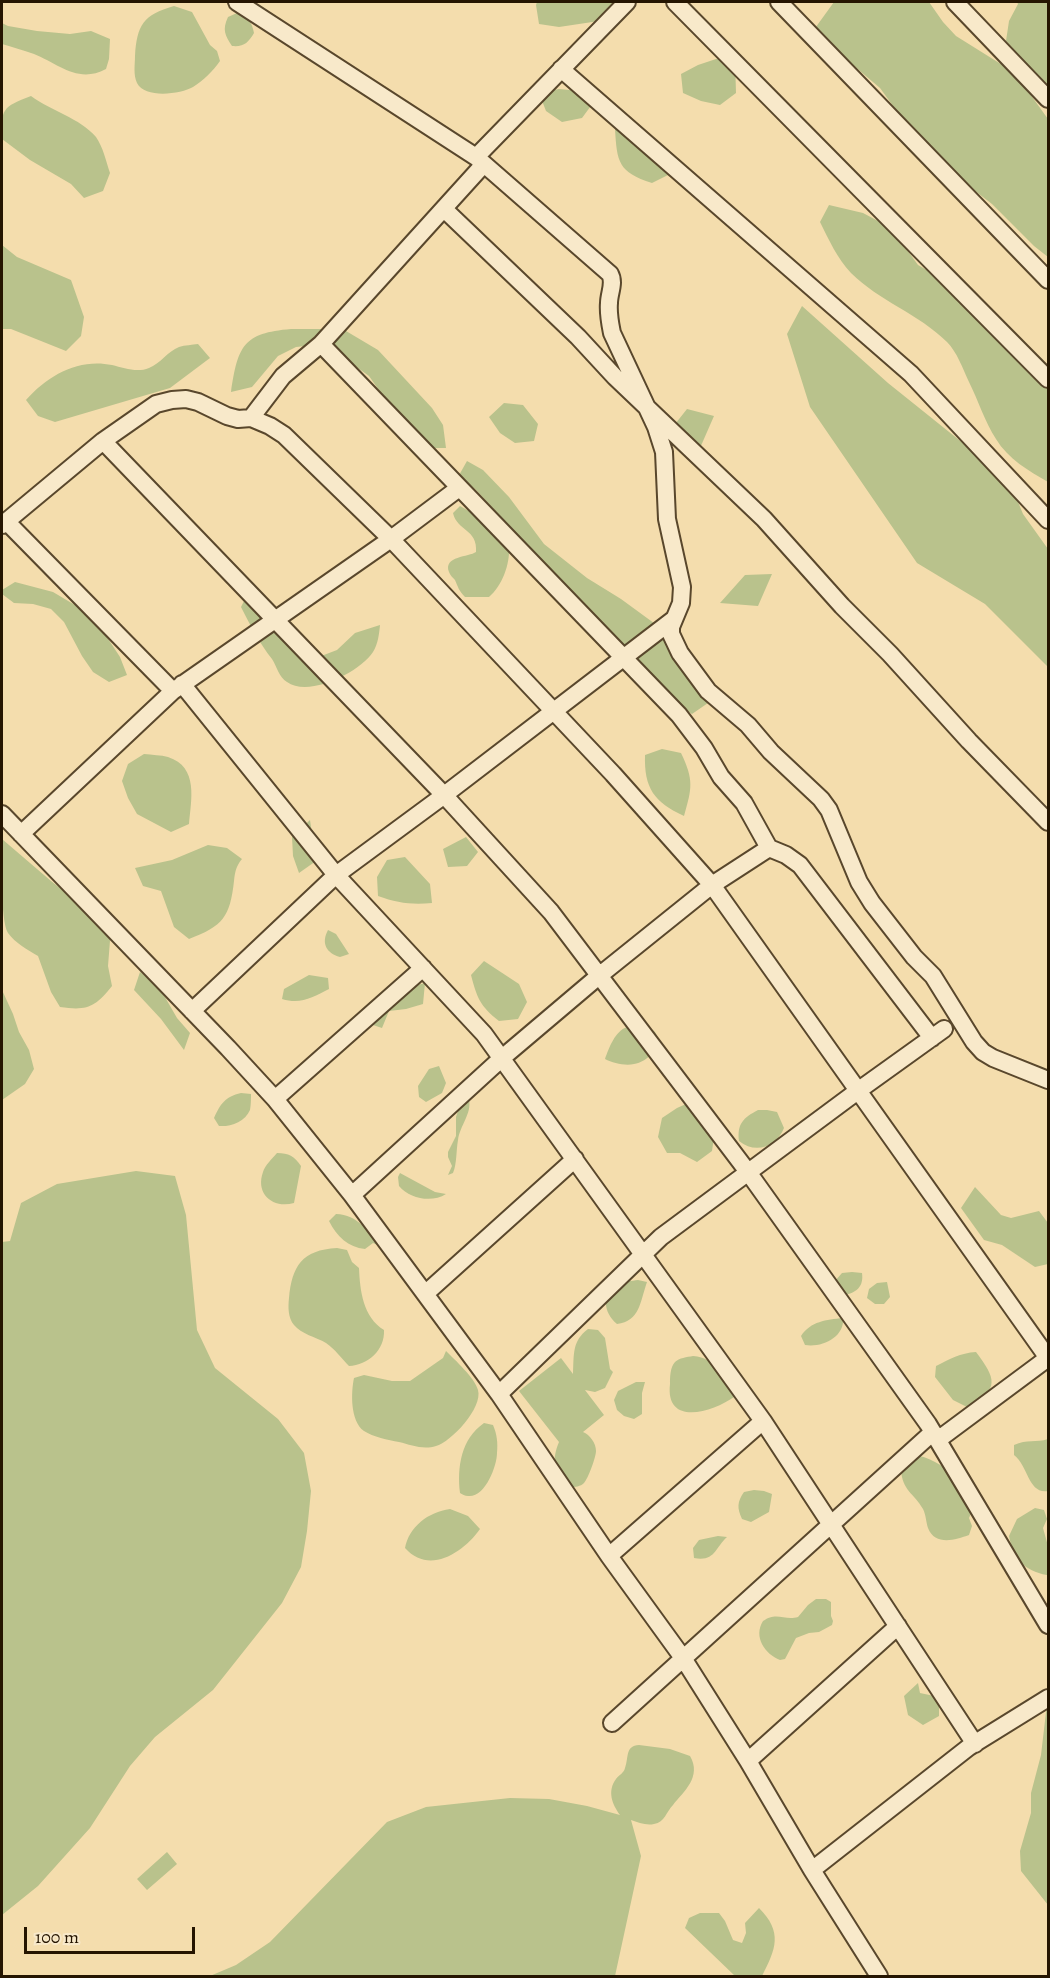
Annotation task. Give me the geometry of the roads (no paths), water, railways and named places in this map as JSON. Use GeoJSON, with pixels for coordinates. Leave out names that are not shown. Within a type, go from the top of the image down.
{"type":"FeatureCollection","features":[{"type":"Feature","properties":{"kind":"street"},"geometry":{"type":"LineString","coordinates":[[237,2],[480,161],[610,274],[612,285],[609,319],[612,333],[656,427],[664,452],[667,519],[682,587],[681,603],[671,634],[680,653],[708,691],[748,725],[771,752],[829,810],[860,882],[872,903],[914,957],[933,976],[974,1042],[983,1052],[993,1058],[1048,1080]]}},
{"type":"Feature","properties":{"kind":"street"},"geometry":{"type":"LineString","coordinates":[[251,418],[283,376],[321,344],[444,209],[480,161],[561,69],[627,2]]}},
{"type":"Feature","properties":{"kind":"street"},"geometry":{"type":"LineString","coordinates":[[675,2],[1048,379]]}},
{"type":"Feature","properties":{"kind":"street"},"geometry":{"type":"LineString","coordinates":[[779,2],[1048,280]]}},
{"type":"Feature","properties":{"kind":"street"},"geometry":{"type":"LineString","coordinates":[[955,2],[1048,99]]}},
{"type":"Feature","properties":{"kind":"street"},"geometry":{"type":"LineString","coordinates":[[561,69],[911,374],[1048,520]]}},
{"type":"Feature","properties":{"kind":"street"},"geometry":{"type":"LineString","coordinates":[[444,209],[764,519],[842,606],[1048,822]]}},
{"type":"Feature","properties":{"kind":"street"},"geometry":{"type":"LineString","coordinates":[[321,344],[679,715],[704,748],[721,777],[744,803],[769,848],[786,855],[803,868],[938,1034],[661,1237],[499,1394]]}},
{"type":"Feature","properties":{"kind":"street"},"geometry":{"type":"LineString","coordinates":[[612,1723],[831,1524],[936,1436],[1048,1358],[712,885],[613,774],[392,539],[296,445],[270,426],[251,418],[238,419],[186,399],[156,404],[103,441],[4,523],[177,687],[336,875],[484,1034],[763,1421],[831,1524],[975,1743]]}},
{"type":"Feature","properties":{"kind":"street"},"geometry":{"type":"LineString","coordinates":[[103,441],[444,795],[551,912],[748,1172],[936,1436],[1048,1625]]}},
{"type":"Feature","properties":{"kind":"street"},"geometry":{"type":"LineString","coordinates":[[21,834],[177,687],[392,539],[459,488]]}},
{"type":"Feature","properties":{"kind":"street"},"geometry":{"type":"LineString","coordinates":[[192,1011],[336,875],[674,619]]}},
{"type":"Feature","properties":{"kind":"street"},"geometry":{"type":"LineString","coordinates":[[2,814],[275,1099],[352,1195],[499,1394],[609,1556],[683,1658],[879,1977]]}},
{"type":"Feature","properties":{"kind":"street"},"geometry":{"type":"LineString","coordinates":[[352,1195],[502,1058],[600,975],[712,885],[769,848]]}},
{"type":"Feature","properties":{"kind":"street"},"geometry":{"type":"LineString","coordinates":[[275,1099],[423,968]]}},
{"type":"Feature","properties":{"kind":"street"},"geometry":{"type":"LineString","coordinates":[[425,1294],[575,1160]]}},
{"type":"Feature","properties":{"kind":"street"},"geometry":{"type":"LineString","coordinates":[[609,1556],[763,1421]]}},
{"type":"Feature","properties":{"kind":"street"},"geometry":{"type":"LineString","coordinates":[[748,1761],[898,1626]]}},
{"type":"Feature","properties":{"kind":"street"},"geometry":{"type":"LineString","coordinates":[[812,1870],[975,1743],[1048,1698]]}}]}
